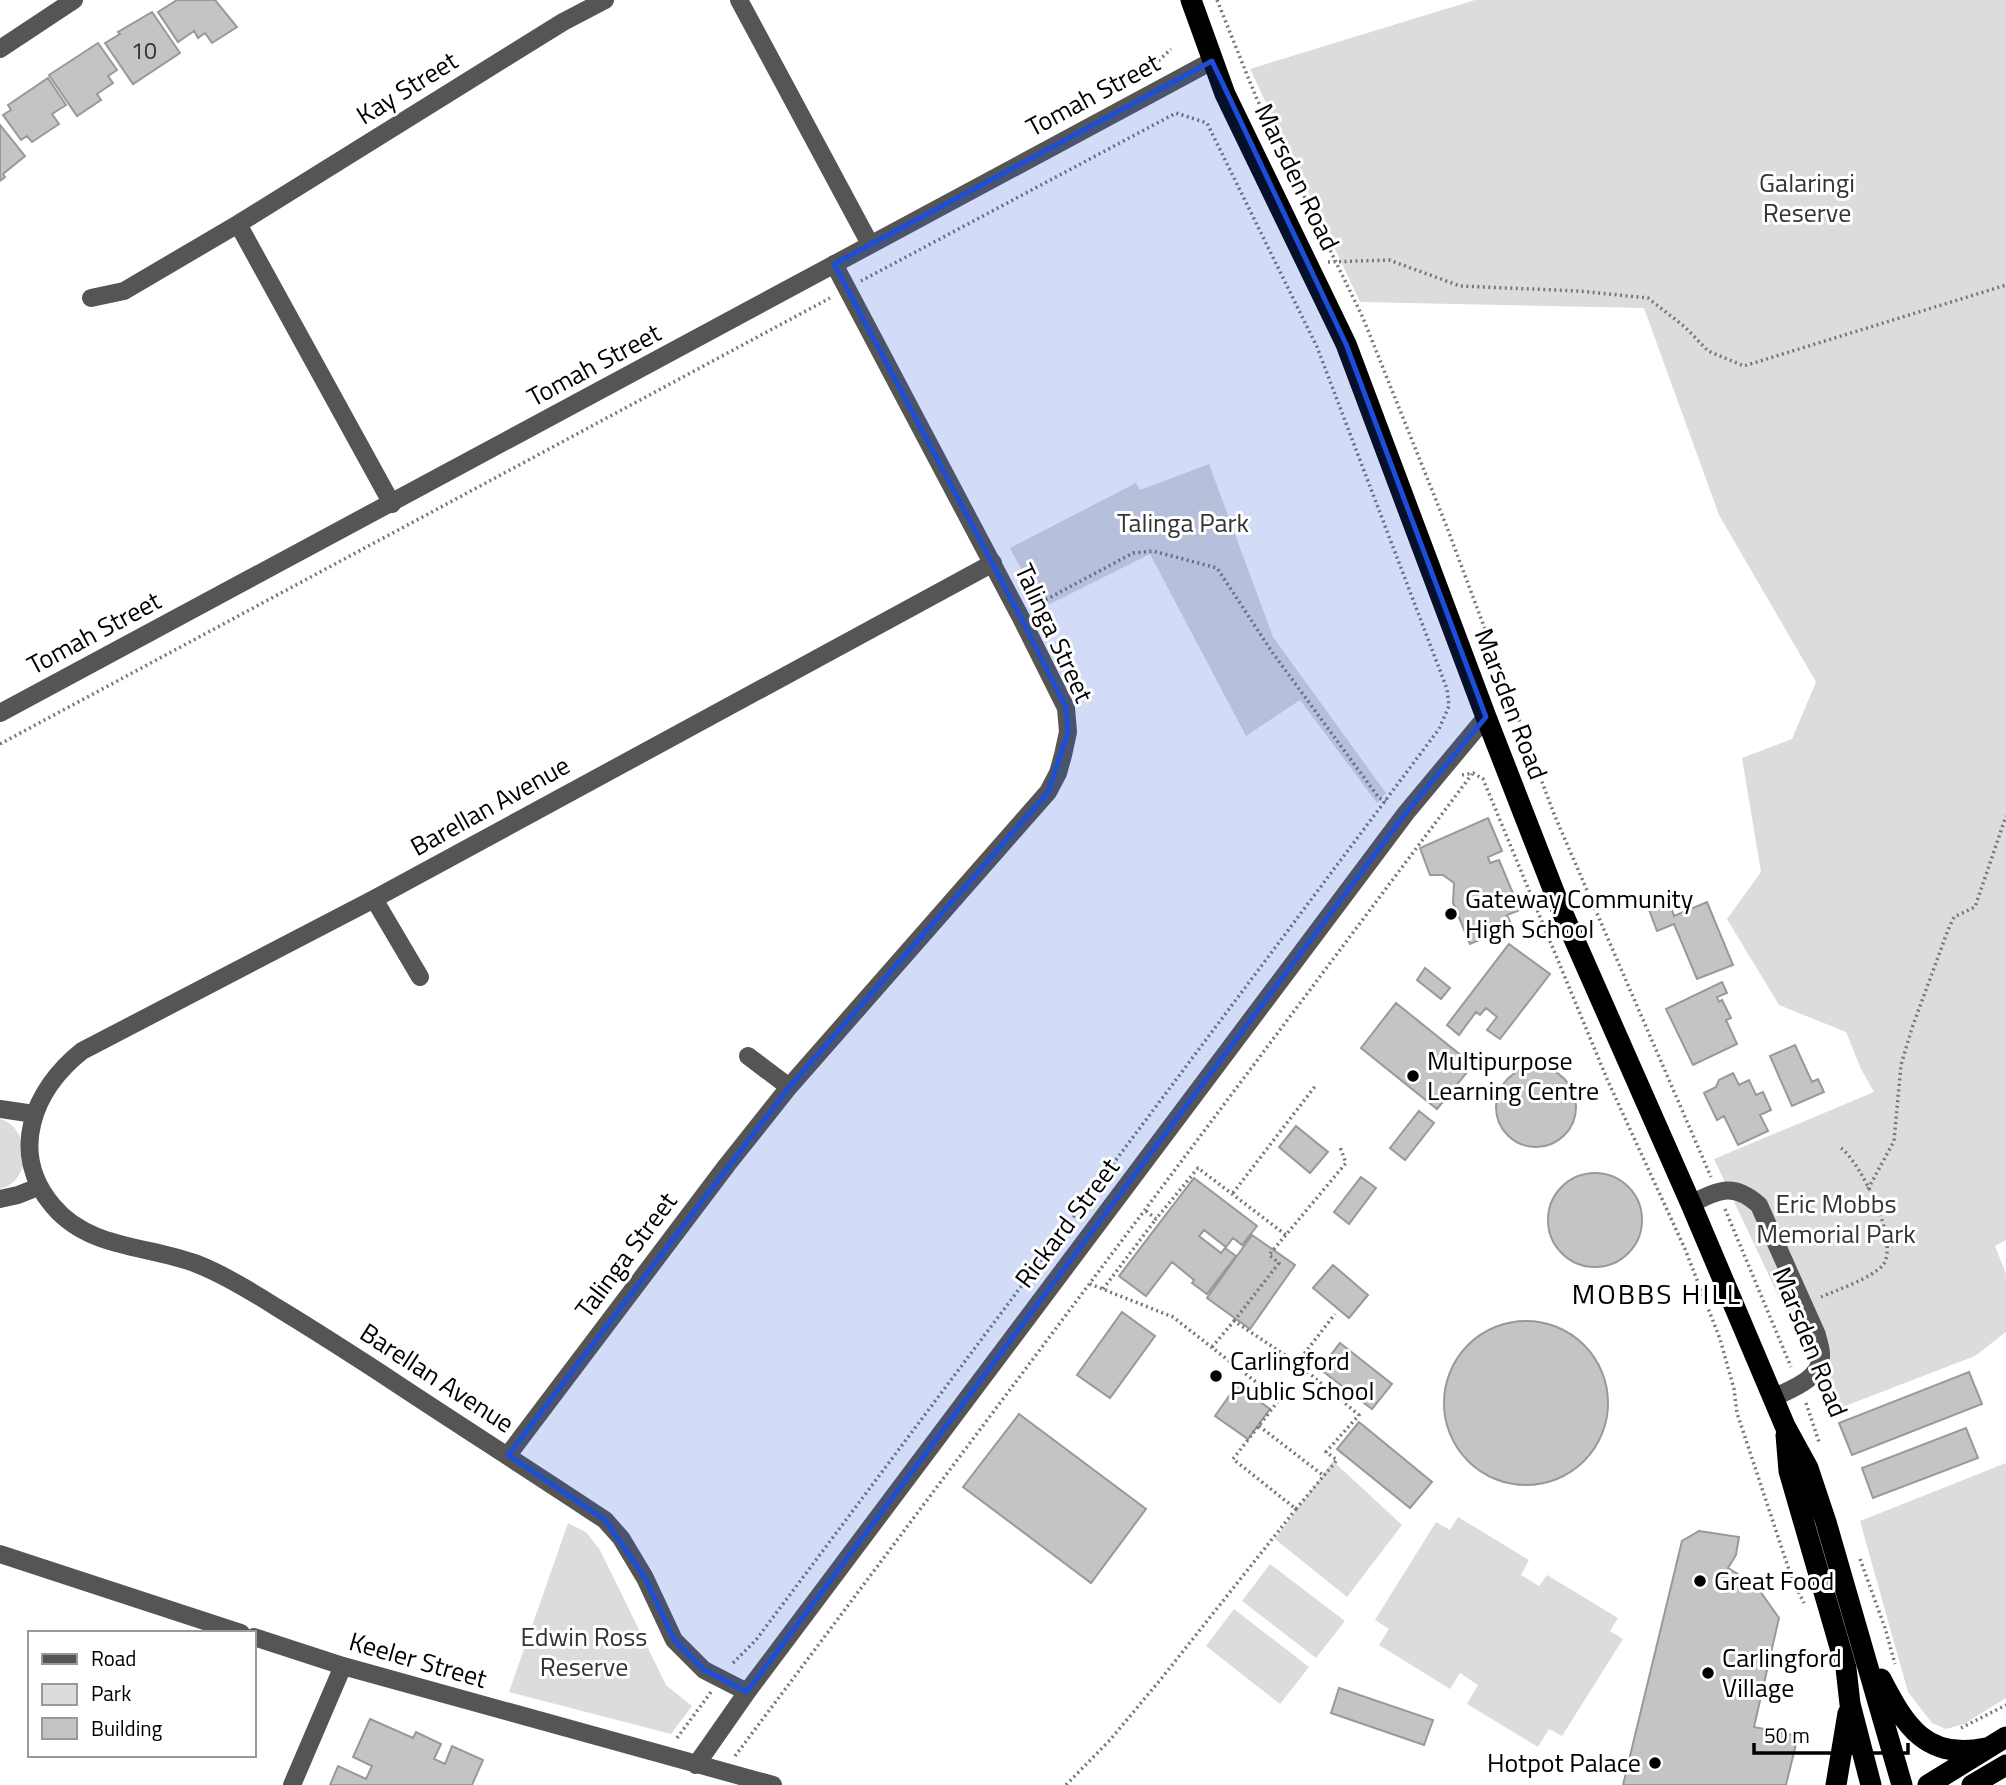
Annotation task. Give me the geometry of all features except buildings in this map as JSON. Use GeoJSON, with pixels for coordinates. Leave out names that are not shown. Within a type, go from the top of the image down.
{"type":"FeatureCollection","features":[{"type":"Feature","properties":{"kind":"highway","name":"Marsden Road"},"geometry":{"type":"LineString","coordinates":[[1191,0],[1212,61],[1236,117],[1346,344],[1560,907],[1691,1203],[1785,1426],[1812,1479],[1902,1785]]}},
{"type":"Feature","properties":{"kind":"highway","name":"Marsden Road"},"geometry":{"type":"LineString","coordinates":[[1785,1426],[1789,1471],[1846,1668],[1850,1704],[1871,1785]]}},
{"type":"Feature","properties":{"kind":"highway"},"geometry":{"type":"LineString","coordinates":[[1864,1655],[1881,1677],[1904,1720],[1920,1736],[1950,1751],[1986,1748]]}},
{"type":"Feature","properties":{"kind":"highway"},"geometry":{"type":"LineString","coordinates":[[1836,1785],[1850,1704]]}},
{"type":"Feature","properties":{"kind":"highway"},"geometry":{"type":"LineString","coordinates":[[1928,1785],[2006,1737]]}},
{"type":"Feature","properties":{"kind":"highway"},"geometry":{"type":"LineString","coordinates":[[1972,1785],[2006,1765]]}},
{"type":"Feature","properties":{"kind":"street"},"geometry":{"type":"LineString","coordinates":[[0,49],[74,0]]}},
{"type":"Feature","properties":{"kind":"street","name":"Kay Street"},"geometry":{"type":"LineString","coordinates":[[91,298],[124,291],[238,224],[563,22],[606,0]]}},
{"type":"Feature","properties":{"kind":"street"},"geometry":{"type":"LineString","coordinates":[[739,0],[870,244]]}},
{"type":"Feature","properties":{"kind":"street","name":"Tomah Street"},"geometry":{"type":"LineString","coordinates":[[0,713],[1212,61]]}},
{"type":"Feature","properties":{"kind":"street"},"geometry":{"type":"LineString","coordinates":[[238,224],[392,504]]}},
{"type":"Feature","properties":{"kind":"street","name":"Talinga Street"},"geometry":{"type":"LineString","coordinates":[[508,1455],[789,1087],[1028,817],[1048,792],[1058,773],[1069,732],[1066,708],[993,563],[834,264]]}},
{"type":"Feature","properties":{"kind":"street","name":"Barellan Avenue"},"geometry":{"type":"LineString","coordinates":[[747,1692],[704,1670],[674,1640],[645,1578],[621,1538],[605,1520],[331,1341],[214,1270],[178,1256],[96,1239],[75,1226],[54,1208],[38,1187],[30,1153],[34,1114],[46,1087],[62,1066],[82,1051],[374,899],[993,563]]}},
{"type":"Feature","properties":{"kind":"street","name":"Rickard Street"},"geometry":{"type":"LineString","coordinates":[[696,1765],[747,1692],[1406,813],[1486,717]]}},
{"type":"Feature","properties":{"kind":"street"},"geometry":{"type":"LineString","coordinates":[[374,899],[419,977]]}},
{"type":"Feature","properties":{"kind":"street"},"geometry":{"type":"LineString","coordinates":[[748,1056],[789,1087]]}},
{"type":"Feature","properties":{"kind":"street"},"geometry":{"type":"LineString","coordinates":[[0,1109],[34,1114]]}},
{"type":"Feature","properties":{"kind":"street"},"geometry":{"type":"LineString","coordinates":[[0,1199],[38,1187]]}},
{"type":"Feature","properties":{"kind":"street"},"geometry":{"type":"LineString","coordinates":[[1691,1203],[1717,1191],[1734,1190],[1747,1194],[1759,1205],[1817,1335],[1821,1357],[1817,1369],[1799,1385],[1775,1397]]}},
{"type":"Feature","properties":{"kind":"street"},"geometry":{"type":"LineString","coordinates":[[0,1554],[235,1631]]}},
{"type":"Feature","properties":{"kind":"street","name":"Keeler Street"},"geometry":{"type":"LineString","coordinates":[[256,1638],[343,1666],[773,1785]]}},
{"type":"Feature","properties":{"kind":"street"},"geometry":{"type":"LineString","coordinates":[[292,1785],[343,1666]]}},
{"type":"Feature","properties":{"kind":"path"},"geometry":{"type":"LineString","coordinates":[[1107,92],[1152,67],[1171,49]]}},
{"type":"Feature","properties":{"kind":"path","name":"Tomah Street"},"geometry":{"type":"LineString","coordinates":[[0,744],[1121,141],[1176,113],[1207,123]]}},
{"type":"Feature","properties":{"kind":"path","name":"Marsden Road"},"geometry":{"type":"LineString","coordinates":[[1207,123],[1317,347],[1447,689],[1449,706]]}},
{"type":"Feature","properties":{"kind":"path"},"geometry":{"type":"LineString","coordinates":[[1308,263],[1388,260],[1460,286],[1579,291],[1648,298],[1685,327],[1708,351],[1744,366],[2006,285]]}},
{"type":"Feature","properties":{"kind":"path"},"geometry":{"type":"LineString","coordinates":[[1030,595],[1035,605],[1133,553],[1143,551],[1153,551],[1217,568],[1272,652],[1379,798],[1391,803]]}},
{"type":"Feature","properties":{"kind":"path","name":"Rickard Street"},"geometry":{"type":"LineString","coordinates":[[677,1738],[740,1654],[755,1640],[1385,801],[1438,729],[1449,706]]}},
{"type":"Feature","properties":{"kind":"path"},"geometry":{"type":"LineString","coordinates":[[1453,778],[1473,773],[1483,779],[1607,1079],[1685,1249],[1720,1339],[1734,1389],[1737,1413],[1793,1579],[1806,1608]]}},
{"type":"Feature","properties":{"kind":"path","name":"Rickard Street"},"geometry":{"type":"LineString","coordinates":[[734,1758],[1473,773]]}},
{"type":"Feature","properties":{"kind":"path"},"geometry":{"type":"LineString","coordinates":[[1868,1189],[1894,1141],[1901,1065],[1948,930],[1954,917],[1975,907],[2006,816]]}},
{"type":"Feature","properties":{"kind":"path","name":"Marsden Road"},"geometry":{"type":"LineString","coordinates":[[1577,869],[1799,1385],[1821,1447]]}},
{"type":"Feature","properties":{"kind":"path"},"geometry":{"type":"LineString","coordinates":[[1233,1193],[1316,1085]]}},
{"type":"Feature","properties":{"kind":"path"},"geometry":{"type":"LineString","coordinates":[[1212,1348],[1279,1263],[1269,1255],[1346,1163],[1340,1147]]}},
{"type":"Feature","properties":{"kind":"path"},"geometry":{"type":"LineString","coordinates":[[1804,1305],[1864,1278],[1882,1266],[1888,1248],[1883,1223],[1859,1168],[1840,1148]]}},
{"type":"Feature","properties":{"kind":"path"},"geometry":{"type":"LineString","coordinates":[[1102,1289],[1198,1168],[1286,1235]]}},
{"type":"Feature","properties":{"kind":"path"},"geometry":{"type":"LineString","coordinates":[[1145,1211],[1156,1219]]}},
{"type":"Feature","properties":{"kind":"path"},"geometry":{"type":"LineString","coordinates":[[1090,1284],[1173,1317],[1279,1400],[1233,1460],[1296,1509]]}},
{"type":"Feature","properties":{"kind":"path"},"geometry":{"type":"LineString","coordinates":[[1297,1363],[1335,1314]]}},
{"type":"Feature","properties":{"kind":"path"},"geometry":{"type":"LineString","coordinates":[[1066,1785],[1110,1740],[1337,1461],[1326,1452],[1359,1415],[1297,1363],[1234,1321]]}},
{"type":"Feature","properties":{"kind":"path"},"geometry":{"type":"LineString","coordinates":[[1259,1426],[1324,1476]]}},
{"type":"Feature","properties":{"kind":"path"},"geometry":{"type":"LineString","coordinates":[[1858,1555],[1885,1628],[1898,1676]]}},
{"type":"Feature","properties":{"kind":"path"},"geometry":{"type":"LineString","coordinates":[[1955,1732],[2006,1705]]}},
{"type":"Feature","properties":{"kind":"highlighted area"},"geometry":{"type":"Polygon","coordinates":[[[1212,61],[1346,344],[1486,717],[1406,813],[747,1692],[704,1670],[674,1640],[645,1578],[605,1520],[508,1455],[789,1087],[1048,792],[1068,732],[1066,708],[1020,616],[834,264],[1212,61]]]}},
{"type":"Feature","properties":{"kind":"green space","name":"Galaringi Reserve"},"geometry":{"type":"Polygon","coordinates":[[[1475,0],[2006,0],[2006,1240],[1995,1246],[2006,1274],[2006,1332],[1975,1356],[1827,1413],[1812,1367],[1714,1159],[1874,1092],[1846,1032],[1779,1005],[1727,919],[1761,872],[1742,758],[1792,739],[1816,682],[1719,515],[1644,308],[1360,302],[1250,69],[1475,0]]]}},
{"type":"Feature","properties":{"kind":"green space","name":"Talinga Park"},"geometry":{"type":"Polygon","coordinates":[[[1209,464],[1273,637],[1386,793],[1377,803],[1300,700],[1246,736],[1150,554],[1042,608],[1010,548],[1136,483],[1140,490],[1209,464]]]}},
{"type":"Feature","properties":{"kind":"green space"},"geometry":{"type":"Polygon","coordinates":[[[0,1119],[18,1132],[24,1154],[23,1166],[18,1176],[11,1184],[0,1189],[0,1119]]]}},
{"type":"Feature","properties":{"kind":"green space"},"geometry":{"type":"Polygon","coordinates":[[[1333,1461],[1402,1525],[1347,1597],[1275,1539],[1333,1461]]]}},
{"type":"Feature","properties":{"kind":"green space"},"geometry":{"type":"Polygon","coordinates":[[[2006,1463],[2006,1698],[1964,1724],[1946,1729],[1932,1723],[1908,1692],[1860,1521],[2006,1463]]]}},
{"type":"Feature","properties":{"kind":"green space"},"geometry":{"type":"Polygon","coordinates":[[[1458,1517],[1529,1560],[1521,1575],[1539,1586],[1547,1575],[1618,1618],[1610,1631],[1623,1639],[1562,1736],[1549,1729],[1538,1747],[1467,1704],[1478,1685],[1460,1673],[1450,1689],[1379,1645],[1389,1629],[1375,1620],[1436,1522],[1450,1530],[1458,1517]]]}},
{"type":"Feature","properties":{"kind":"green space","name":"Edwin Ross Reserve"},"geometry":{"type":"Polygon","coordinates":[[[568,1523],[586,1532],[600,1550],[666,1685],[692,1706],[671,1734],[509,1692],[568,1523]]]}},
{"type":"Feature","properties":{"kind":"green space"},"geometry":{"type":"Polygon","coordinates":[[[1270,1564],[1345,1621],[1316,1658],[1242,1601],[1270,1564]]]}},
{"type":"Feature","properties":{"kind":"green space"},"geometry":{"type":"Polygon","coordinates":[[[1234,1609],[1309,1667],[1280,1704],[1206,1646],[1234,1609]]]}},
{"type":"Feature","properties":{"kind":"place","name":"Gateway Community High School"},"geometry":{"type":"Point","coordinates":[1451,914]}},
{"type":"Feature","properties":{"kind":"place","name":"Multipurpose Learning Centre"},"geometry":{"type":"Point","coordinates":[1413,1076]}},
{"type":"Feature","properties":{"kind":"place","name":"Carlingford Public School"},"geometry":{"type":"Point","coordinates":[1216,1376]}},
{"type":"Feature","properties":{"kind":"place","name":"Great Food"},"geometry":{"type":"Point","coordinates":[1700,1581]}},
{"type":"Feature","properties":{"kind":"place","name":"Carlingford Village"},"geometry":{"type":"Point","coordinates":[1708,1673]}},
{"type":"Feature","properties":{"kind":"place","name":"Hotpot Palace"},"geometry":{"type":"Point","coordinates":[1655,1763]}},
{"type":"Feature","properties":{"kind":"district","name":"MOBBS HILL"},"geometry":{"type":"Point","coordinates":[1657,1294]}},
{"type":"Feature","properties":{"kind":"park label","name":"Eric Mobbs Memorial Park"},"geometry":{"type":"Point","coordinates":[1836,1219]}}]}
